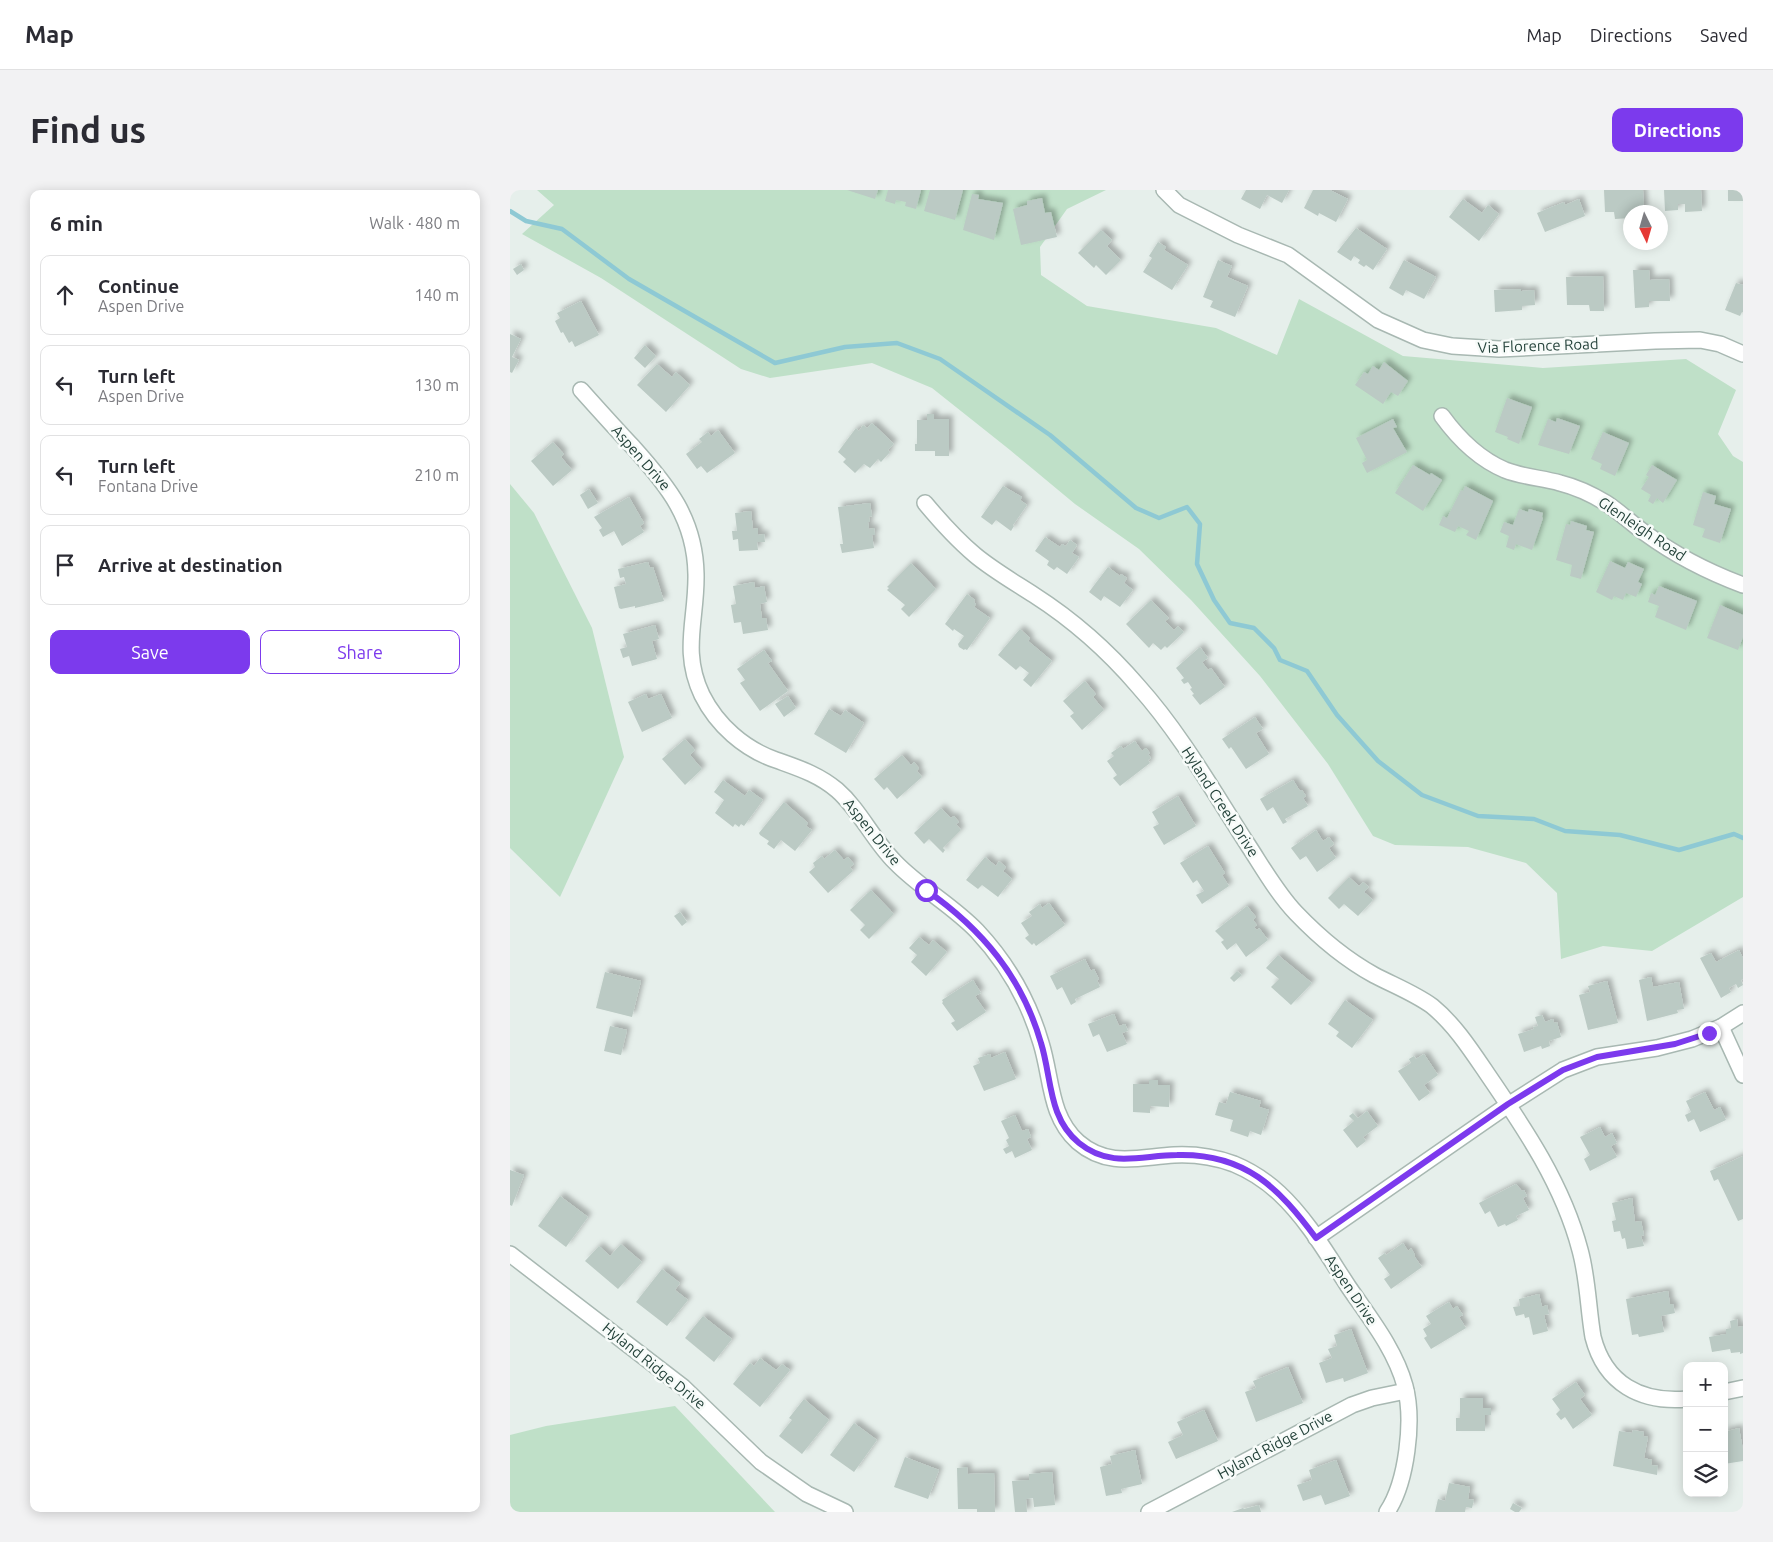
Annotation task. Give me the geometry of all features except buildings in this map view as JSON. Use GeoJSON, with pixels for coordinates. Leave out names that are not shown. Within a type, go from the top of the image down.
{"type":"FeatureCollection","features":[{"type":"Feature","properties":{"kind":"street","name":"Via Florence Road"},"geometry":{"type":"LineString","coordinates":[[1164,190],[1187,209],[1238,235],[1288,255],[1378,320],[1423,340],[1452,346],[1499,349],[1700,340],[1720,344],[1743,354]]}},
{"type":"Feature","properties":{"kind":"street","name":"Aspen Drive"},"geometry":{"type":"LineString","coordinates":[[581,390],[656,473],[673,496],[689,530],[696,569],[696,588],[690,643],[692,662],[699,688],[711,710],[722,724],[747,746],[763,755],[808,770],[836,788],[846,798],[892,860],[911,878],[961,916],[990,946],[1003,963],[1026,1002],[1042,1044],[1053,1103],[1058,1117],[1068,1131],[1079,1143],[1091,1151],[1113,1158],[1134,1160],[1177,1154],[1196,1155],[1240,1166],[1266,1182],[1281,1195],[1316,1238],[1390,1349],[1406,1391],[1410,1415],[1410,1431],[1398,1491],[1387,1512]]}},
{"type":"Feature","properties":{"kind":"street","name":"Glenleigh Road"},"geometry":{"type":"LineString","coordinates":[[1442,416],[1456,435],[1481,457],[1504,470],[1536,479],[1560,483],[1584,492],[1606,503],[1672,552],[1722,577],[1743,585]]}},
{"type":"Feature","properties":{"kind":"street","name":"Hyland Creek Drive"},"geometry":{"type":"LineString","coordinates":[[925,503],[946,528],[975,555],[1053,608],[1101,647],[1149,698],[1170,725],[1266,874],[1293,910],[1324,939],[1357,964],[1417,996],[1443,1016],[1456,1029],[1546,1163],[1561,1195],[1572,1222],[1580,1251],[1586,1278],[1593,1338],[1595,1347],[1603,1362],[1612,1374],[1635,1392],[1669,1401],[1683,1399]]}},
{"type":"Feature","properties":{"kind":"street"},"geometry":{"type":"LineString","coordinates":[[1316,1238],[1508,1104],[1550,1077],[1580,1063],[1618,1053],[1675,1044],[1709,1033],[1743,1013]]}},
{"type":"Feature","properties":{"kind":"street"},"geometry":{"type":"LineString","coordinates":[[1721,1027],[1743,1075]]}},
{"type":"Feature","properties":{"kind":"street","name":"Hyland Ridge Drive"},"geometry":{"type":"LineString","coordinates":[[510,1254],[683,1386],[761,1462],[807,1494],[846,1512]]}},
{"type":"Feature","properties":{"kind":"street"},"geometry":{"type":"LineString","coordinates":[[1728,1391],[1743,1388]]}},
{"type":"Feature","properties":{"kind":"street","name":"Hyland Ridge Drive"},"geometry":{"type":"LineString","coordinates":[[1149,1512],[1352,1405],[1372,1398],[1406,1391]]}},
{"type":"Feature","properties":{"kind":"green space"},"geometry":{"type":"Polygon","coordinates":[[[537,190],[1106,190],[1067,209],[1040,247],[1041,275],[1087,306],[1216,328],[1277,355],[1299,299],[1403,356],[1543,368],[1686,359],[1736,390],[1718,434],[1733,456],[1743,462],[1743,897],[1652,951],[1603,946],[1561,959],[1557,893],[1526,863],[1468,847],[1395,845],[1373,836],[1328,764],[1260,676],[1191,600],[1139,549],[1075,504],[932,388],[872,363],[770,378],[741,369],[601,278],[522,234],[554,205],[537,190]]]}},
{"type":"Feature","properties":{"kind":"green space"},"geometry":{"type":"Polygon","coordinates":[[[510,484],[534,513],[592,628],[624,757],[560,897],[510,848],[510,484]]]}},
{"type":"Feature","properties":{"kind":"green space"},"geometry":{"type":"Polygon","coordinates":[[[675,1406],[775,1512],[510,1512],[510,1435],[546,1426],[675,1406]]]}},
{"type":"Feature","properties":{"kind":"waterway"},"geometry":{"type":"LineString","coordinates":[[510,211],[526,221],[562,229],[629,279],[775,363],[845,347],[897,343],[940,359],[1050,435],[1136,508],[1159,518],[1187,507],[1200,524],[1197,564],[1214,600],[1230,623],[1254,628],[1274,648],[1280,660],[1307,671],[1337,715],[1378,761],[1422,795],[1478,816],[1534,819],[1565,831],[1620,835],[1679,850],[1734,834],[1743,838]]}},
{"type":"Feature","properties":{"kind":"route"},"geometry":{"type":"LineString","coordinates":[[926,890],[961,916],[976,930],[1003,963],[1015,982],[1026,1002],[1042,1044],[1053,1103],[1058,1117],[1079,1143],[1091,1151],[1120,1160],[1177,1154],[1196,1155],[1231,1163],[1248,1170],[1281,1195],[1296,1211],[1316,1238],[1508,1104],[1563,1070],[1597,1057],[1657,1048],[1709,1033]]}}]}
